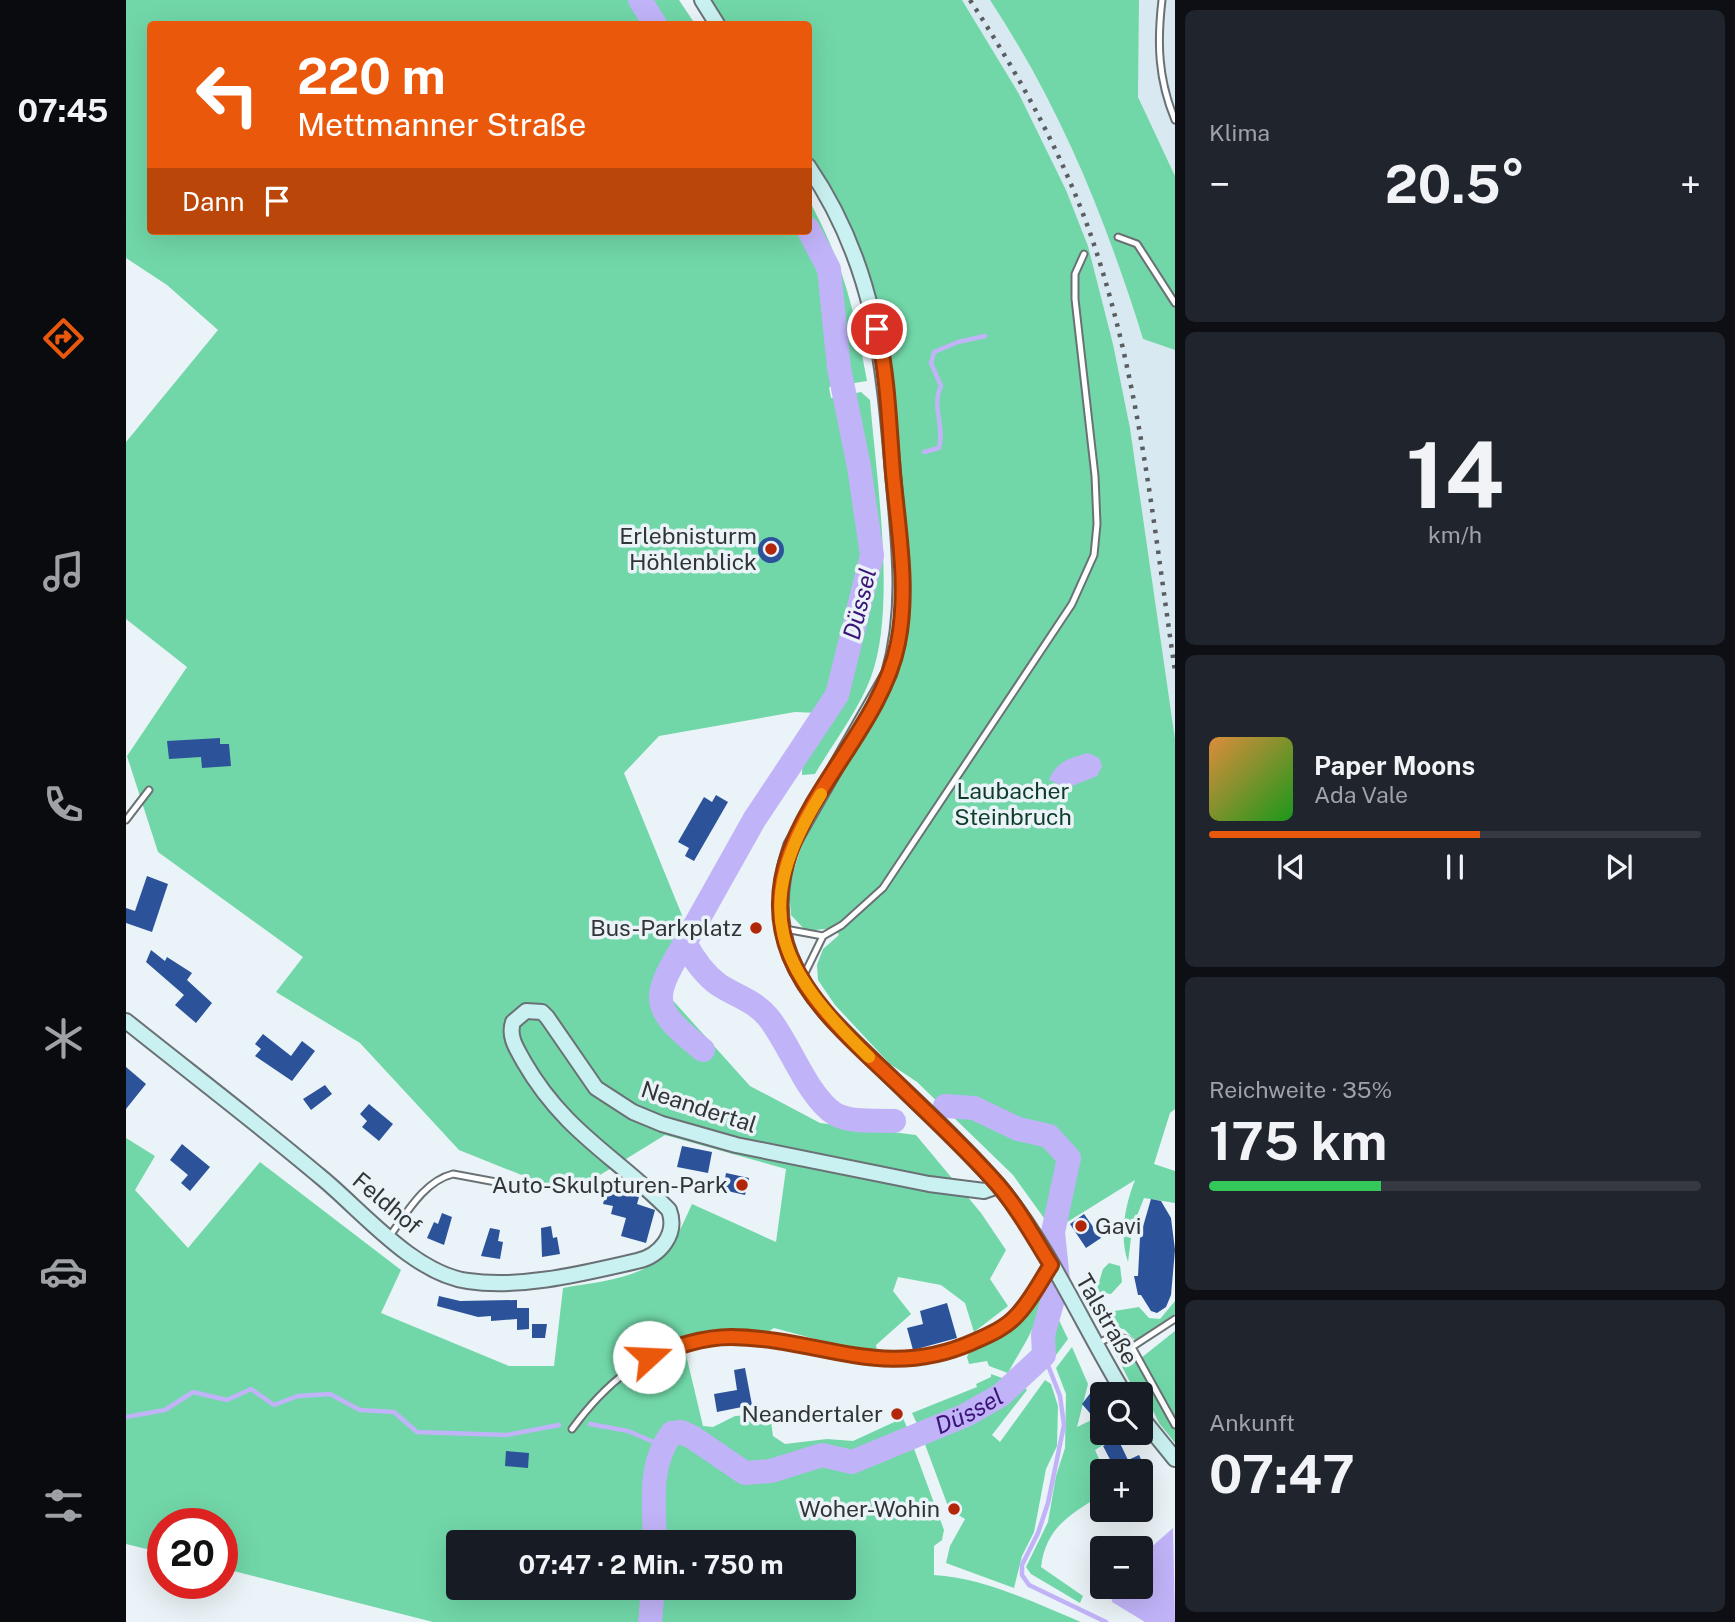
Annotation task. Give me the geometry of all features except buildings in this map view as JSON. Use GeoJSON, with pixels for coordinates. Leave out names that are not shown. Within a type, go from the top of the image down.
{"type":"FeatureCollection","features":[{"type":"Feature","properties":{"kind":"main road"},"geometry":{"type":"LineString","coordinates":[[702,0],[715,21]]}},
{"type":"Feature","properties":{"kind":"main road","name":"Talstraße"},"geometry":{"type":"LineString","coordinates":[[812,172],[827,194],[849,238],[864,277],[880,344],[900,554],[902,607],[898,643],[889,674],[791,846],[782,877],[783,929],[790,955],[802,981],[831,1018],[998,1186],[1052,1268],[1118,1382]]}},
{"type":"Feature","properties":{"kind":"main road","name":"Neandertal"},"geometry":{"type":"LineString","coordinates":[[663,1246],[672,1227],[669,1210],[584,1139],[546,1097],[512,1038],[513,1022],[522,1013],[542,1012],[596,1088],[633,1112],[662,1124],[736,1146],[929,1184],[984,1191],[998,1186]]}},
{"type":"Feature","properties":{"kind":"main road","name":"Feldhof"},"geometry":{"type":"LineString","coordinates":[[126,1021],[322,1178],[389,1237],[437,1271],[466,1281],[499,1283],[594,1270],[643,1260],[663,1246]]}},
{"type":"Feature","properties":{"kind":"main road"},"geometry":{"type":"LineString","coordinates":[[1153,1432],[1175,1459]]}},
{"type":"Feature","properties":{"kind":"lane"},"geometry":{"type":"LineString","coordinates":[[1162,0],[1157,44],[1161,77],[1175,120]]}},
{"type":"Feature","properties":{"kind":"lane"},"geometry":{"type":"LineString","coordinates":[[1118,237],[1138,244],[1175,303]]}},
{"type":"Feature","properties":{"kind":"lane"},"geometry":{"type":"LineString","coordinates":[[802,981],[814,948],[823,936],[860,910],[899,866],[1072,604],[1094,555],[1095,476],[1074,299],[1075,274],[1084,254]]}},
{"type":"Feature","properties":{"kind":"lane"},"geometry":{"type":"LineString","coordinates":[[126,820],[149,790]]}},
{"type":"Feature","properties":{"kind":"lane"},"geometry":{"type":"LineString","coordinates":[[783,929],[823,936]]}},
{"type":"Feature","properties":{"kind":"lane"},"geometry":{"type":"LineString","coordinates":[[389,1237],[409,1210],[442,1177],[453,1174],[528,1188]]}},
{"type":"Feature","properties":{"kind":"lane"},"geometry":{"type":"LineString","coordinates":[[572,1429],[599,1395],[633,1367],[649,1357],[698,1340],[730,1337],[778,1341],[894,1361],[956,1349],[1010,1322],[1052,1268]]}},
{"type":"Feature","properties":{"kind":"lane"},"geometry":{"type":"LineString","coordinates":[[1132,1347],[1175,1319]]}},
{"type":"Feature","properties":{"kind":"lane"},"geometry":{"type":"LineString","coordinates":[[1096,1344],[1118,1334],[1132,1347],[1175,1425]]}},
{"type":"Feature","properties":{"kind":"shaded area"},"geometry":{"type":"Polygon","coordinates":[[[962,0],[990,0],[1014,37],[1069,137],[1105,223],[1143,339],[1175,350],[1175,739],[1130,428],[1113,344],[1088,246],[1066,190],[1019,94],[962,0]]]}},
{"type":"Feature","properties":{"kind":"shaded area"},"geometry":{"type":"Polygon","coordinates":[[[1139,0],[1175,0],[1175,176],[1138,97],[1139,0]]]}},
{"type":"Feature","properties":{"kind":"shaded area"},"geometry":{"type":"Polygon","coordinates":[[[1088,753],[1099,758],[1102,766],[1097,776],[1067,788],[1049,780],[1060,764],[1088,753]]]}},
{"type":"Feature","properties":{"kind":"shaded area"},"geometry":{"type":"Polygon","coordinates":[[[1173,1528],[1175,1622],[1145,1622],[1112,1602],[1112,1599],[1153,1599],[1153,1546],[1173,1528]]]}},
{"type":"Feature","properties":{"kind":"green space"},"geometry":{"type":"Polygon","coordinates":[[[126,0],[679,0],[693,21],[147,21],[147,235],[812,235],[812,206],[831,246],[846,288],[867,381],[829,387],[831,398],[861,392],[870,400],[884,579],[879,648],[860,702],[815,774],[802,775],[803,737],[818,713],[795,712],[659,736],[624,773],[686,925],[659,985],[750,1086],[820,1123],[916,1135],[981,1213],[1006,1250],[990,1279],[1008,1306],[974,1332],[965,1303],[941,1285],[898,1277],[893,1291],[911,1314],[876,1345],[877,1351],[849,1348],[774,1328],[763,1335],[745,1331],[682,1338],[703,1426],[713,1427],[735,1416],[770,1414],[773,1436],[785,1444],[827,1439],[853,1441],[903,1418],[908,1430],[893,1437],[902,1451],[913,1446],[944,1530],[942,1540],[934,1546],[934,1575],[991,1586],[1081,1622],[433,1622],[238,1572],[238,1508],[147,1508],[147,1549],[126,1544],[126,1138],[155,1156],[135,1190],[188,1248],[260,1162],[401,1270],[381,1313],[509,1366],[554,1366],[563,1288],[624,1276],[651,1265],[663,1256],[672,1244],[692,1204],[776,1242],[786,1169],[665,1135],[574,1191],[534,1180],[459,1150],[360,1043],[276,992],[303,957],[158,852],[127,756],[187,667],[126,619],[126,442],[218,330],[167,285],[126,258],[126,0]]]}},
{"type":"Feature","properties":{"kind":"green space","name":"Laubacher Steinbruch"},"geometry":{"type":"Polygon","coordinates":[[[708,0],[962,0],[1019,94],[1066,190],[1088,246],[1113,344],[1130,428],[1175,739],[1175,1109],[1170,1113],[1154,1164],[1175,1171],[1175,1203],[1144,1198],[1129,1236],[1128,1262],[1124,1221],[1135,1180],[1064,1224],[1049,1225],[1013,1175],[917,1082],[890,1064],[835,1005],[818,980],[817,965],[823,949],[839,935],[834,928],[806,931],[791,915],[789,892],[802,844],[880,708],[904,644],[908,608],[894,382],[880,313],[855,235],[812,161],[812,21],[721,21],[708,0]]]}},
{"type":"Feature","properties":{"kind":"green space"},"geometry":{"type":"Polygon","coordinates":[[[990,0],[1139,0],[1138,97],[1175,176],[1175,350],[1143,339],[1113,250],[1079,164],[1039,81],[990,0]]]}},
{"type":"Feature","properties":{"kind":"green space"},"geometry":{"type":"Polygon","coordinates":[[[1109,1263],[1120,1266],[1122,1282],[1111,1294],[1096,1292],[1103,1269],[1109,1263]]]}},
{"type":"Feature","properties":{"kind":"green space"},"geometry":{"type":"Polygon","coordinates":[[[1044,1291],[1035,1323],[1008,1373],[989,1366],[987,1361],[969,1364],[967,1357],[973,1349],[1010,1328],[1044,1291]]]}},
{"type":"Feature","properties":{"kind":"green space"},"geometry":{"type":"Polygon","coordinates":[[[1175,1301],[1175,1314],[1135,1340],[1124,1329],[1106,1328],[1096,1314],[1139,1307],[1149,1318],[1160,1319],[1175,1301]]]}},
{"type":"Feature","properties":{"kind":"green space"},"geometry":{"type":"Polygon","coordinates":[[[1055,1312],[1068,1339],[1053,1359],[1049,1342],[1055,1312]]]}},
{"type":"Feature","properties":{"kind":"green space"},"geometry":{"type":"Polygon","coordinates":[[[1175,1331],[1175,1443],[1153,1411],[1153,1382],[1130,1382],[1111,1345],[1121,1341],[1136,1362],[1175,1331]]]}},
{"type":"Feature","properties":{"kind":"green space"},"geometry":{"type":"Polygon","coordinates":[[[1072,1347],[1088,1384],[1077,1427],[1090,1421],[1090,1445],[1103,1445],[1095,1450],[1099,1459],[1090,1459],[1090,1502],[1054,1531],[1048,1541],[1041,1567],[1083,1596],[1080,1603],[1031,1574],[1026,1567],[1048,1522],[1056,1476],[1065,1448],[1066,1394],[1056,1368],[1072,1347]]]}},
{"type":"Feature","properties":{"kind":"green space"},"geometry":{"type":"Polygon","coordinates":[[[991,1374],[1005,1379],[999,1388],[919,1428],[912,1413],[977,1387],[976,1384],[991,1377],[991,1374]]]}},
{"type":"Feature","properties":{"kind":"green space"},"geometry":{"type":"Polygon","coordinates":[[[1045,1380],[1051,1384],[1058,1406],[1057,1446],[1046,1469],[1034,1532],[1022,1556],[1014,1588],[946,1563],[950,1546],[965,1519],[949,1509],[923,1439],[987,1410],[1020,1383],[1027,1390],[992,1435],[1000,1442],[1045,1380]]]}},
{"type":"Feature","properties":{"kind":"waterway","name":"Düssel"},"geometry":{"type":"LineString","coordinates":[[640,0],[653,21]]}},
{"type":"Feature","properties":{"kind":"waterway","name":"Düssel"},"geometry":{"type":"LineString","coordinates":[[811,235],[829,269],[839,368],[859,467],[872,555],[837,695],[754,820],[685,943],[714,981],[763,1011],[784,1040],[807,1083],[825,1106],[848,1119],[894,1121]]}},
{"type":"Feature","properties":{"kind":"waterway"},"geometry":{"type":"LineString","coordinates":[[924,452],[939,448],[940,440],[937,401],[941,386],[931,363],[934,352],[958,342],[985,336]]}},
{"type":"Feature","properties":{"kind":"waterway","name":"Düssel"},"geometry":{"type":"LineString","coordinates":[[685,943],[666,978],[661,1002],[673,1024],[703,1050]]}},
{"type":"Feature","properties":{"kind":"waterway","name":"Düssel"},"geometry":{"type":"LineString","coordinates":[[655,1530],[656,1471],[664,1445],[672,1433],[681,1432],[692,1437],[745,1473],[771,1471],[822,1455],[852,1462],[966,1415],[1001,1395],[1044,1355],[1043,1335],[1058,1281],[1053,1232],[1069,1158],[1049,1136],[1018,1129],[974,1108],[945,1106]]}},
{"type":"Feature","properties":{"kind":"waterway"},"geometry":{"type":"LineString","coordinates":[[1044,1355],[1060,1396],[1064,1425],[1048,1503],[1038,1533],[1022,1565],[1022,1575],[1029,1585],[1106,1622]]}},
{"type":"Feature","properties":{"kind":"waterway"},"geometry":{"type":"LineString","coordinates":[[126,1417],[165,1410],[193,1392],[227,1400],[251,1389],[274,1405],[298,1396],[330,1394],[360,1410],[394,1412],[417,1432],[507,1435],[559,1425]]}},
{"type":"Feature","properties":{"kind":"waterway"},"geometry":{"type":"LineString","coordinates":[[590,1424],[628,1431],[663,1446]]}},
{"type":"Feature","properties":{"kind":"waterway","name":"Düssel"},"geometry":{"type":"LineString","coordinates":[[650,1622],[652,1600]]}},
{"type":"Feature","properties":{"kind":"railway"},"geometry":{"type":"LineString","coordinates":[[970,0],[1021,83],[1065,170],[1089,230],[1106,284],[1142,448],[1175,671]]}},
{"type":"Feature","properties":{"kind":"slow traffic"},"geometry":{"type":"LineString","coordinates":[[821,794],[791,846],[785,864],[780,904],[783,929],[790,955],[802,981],[831,1018],[869,1057]]}},
{"type":"Feature","properties":{"kind":"place","name":"Erlebnisturm Höhlenblick"},"geometry":{"type":"Point","coordinates":[771,549]}},
{"type":"Feature","properties":{"kind":"place","name":"Bus-Parkplatz"},"geometry":{"type":"Point","coordinates":[756,928]}},
{"type":"Feature","properties":{"kind":"place","name":"Auto-Skulpturen-Park"},"geometry":{"type":"Point","coordinates":[742,1185]}},
{"type":"Feature","properties":{"kind":"place","name":"Gavi"},"geometry":{"type":"Point","coordinates":[1081,1226]}},
{"type":"Feature","properties":{"kind":"place","name":"Neandertaler"},"geometry":{"type":"Point","coordinates":[897,1414]}},
{"type":"Feature","properties":{"kind":"place","name":"Woher-Wohin"},"geometry":{"type":"Point","coordinates":[954,1509]}},
{"type":"Feature","properties":{"kind":"route"},"geometry":{"type":"LineString","coordinates":[[649,1357],[698,1340],[730,1337],[778,1341],[894,1361],[939,1354],[986,1336],[1010,1322],[1031,1297],[1051,1265],[998,1186],[857,1045],[810,992],[790,955],[783,929],[780,904],[782,877],[791,846],[877,700],[889,674],[898,643],[902,607],[901,568],[885,382],[877,329]]}}]}
